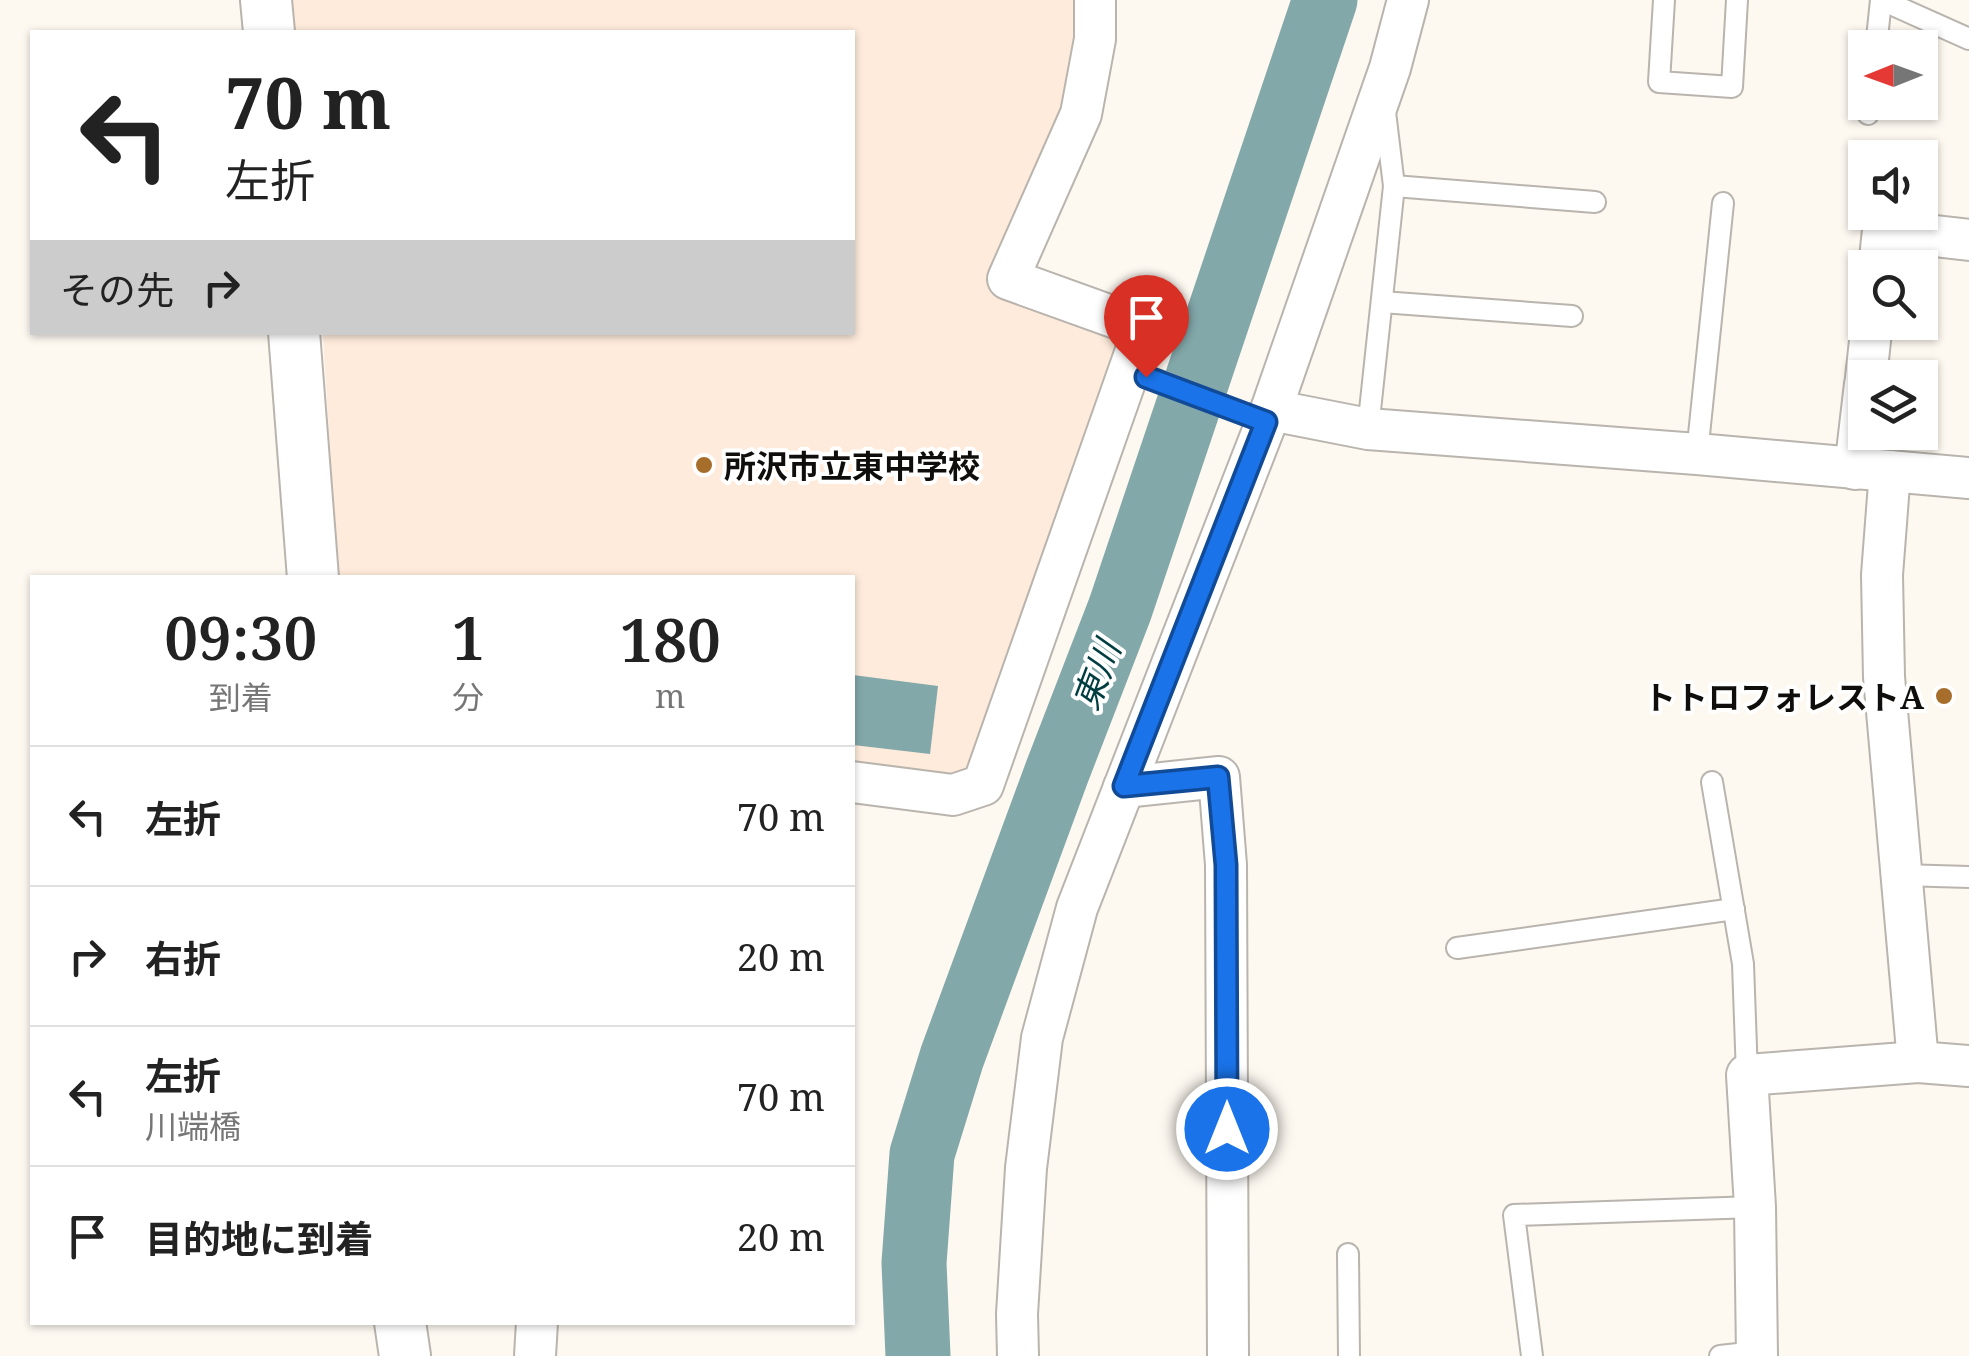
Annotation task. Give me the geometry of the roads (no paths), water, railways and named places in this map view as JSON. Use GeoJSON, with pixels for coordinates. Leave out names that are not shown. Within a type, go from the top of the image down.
{"type":"FeatureCollection","features":[{"type":"Feature","properties":{"kind":"street"},"geometry":{"type":"LineString","coordinates":[[266,0],[269,30]]}},
{"type":"Feature","properties":{"kind":"street"},"geometry":{"type":"LineString","coordinates":[[855,782],[953,796],[983,785],[1137,373],[1144,328],[1008,279],[1081,114],[1095,39],[1095,0]]}},
{"type":"Feature","properties":{"kind":"street"},"geometry":{"type":"LineString","coordinates":[[1018,1356],[1026,1168],[1042,1038],[1077,908],[1264,417],[1382,92],[1408,0]]}},
{"type":"Feature","properties":{"kind":"street"},"geometry":{"type":"LineString","coordinates":[[1880,250],[1883,230],[1969,240]]}},
{"type":"Feature","properties":{"kind":"street"},"geometry":{"type":"LineString","coordinates":[[294,335],[313,575]]}},
{"type":"Feature","properties":{"kind":"street"},"geometry":{"type":"LineString","coordinates":[[1264,417],[1969,478]]}},
{"type":"Feature","properties":{"kind":"street"},"geometry":{"type":"LineString","coordinates":[[1871,450],[1882,575],[1884,677],[1918,1062]]}},
{"type":"Feature","properties":{"kind":"street"},"geometry":{"type":"LineString","coordinates":[[1124,786],[1218,777],[1226,865],[1228,1356]]}},
{"type":"Feature","properties":{"kind":"street"},"geometry":{"type":"LineString","coordinates":[[1744,1355],[1755,1207],[1747,1075],[1918,1062],[1969,1066]]}},
{"type":"Feature","properties":{"kind":"street"},"geometry":{"type":"LineString","coordinates":[[400,1325],[405,1356]]}},
{"type":"Feature","properties":{"kind":"street"},"geometry":{"type":"LineString","coordinates":[[535,1356],[537,1325]]}},
{"type":"Feature","properties":{"kind":"lane"},"geometry":{"type":"LineString","coordinates":[[1664,0],[1659,82],[1732,87],[1737,0]]}},
{"type":"Feature","properties":{"kind":"lane"},"geometry":{"type":"LineString","coordinates":[[1878,30],[1882,0],[1969,39]]}},
{"type":"Feature","properties":{"kind":"lane"},"geometry":{"type":"LineString","coordinates":[[1368,428],[1394,186],[1382,92]]}},
{"type":"Feature","properties":{"kind":"lane"},"geometry":{"type":"LineString","coordinates":[[1394,186],[1595,202]]}},
{"type":"Feature","properties":{"kind":"lane"},"geometry":{"type":"LineString","coordinates":[[1697,454],[1723,203]]}},
{"type":"Feature","properties":{"kind":"lane"},"geometry":{"type":"LineString","coordinates":[[1382,302],[1572,316]]}},
{"type":"Feature","properties":{"kind":"lane"},"geometry":{"type":"LineString","coordinates":[[1137,373],[1264,417]]}},
{"type":"Feature","properties":{"kind":"lane"},"geometry":{"type":"LineString","coordinates":[[1712,782],[1743,964],[1747,1075]]}},
{"type":"Feature","properties":{"kind":"lane"},"geometry":{"type":"LineString","coordinates":[[1901,876],[1969,878]]}},
{"type":"Feature","properties":{"kind":"lane"},"geometry":{"type":"LineString","coordinates":[[1457,948],[1734,909]]}},
{"type":"Feature","properties":{"kind":"lane"},"geometry":{"type":"LineString","coordinates":[[1532,1356],[1514,1216],[1755,1207]]}},
{"type":"Feature","properties":{"kind":"lane"},"geometry":{"type":"LineString","coordinates":[[1348,1254],[1349,1356]]}},
{"type":"Feature","properties":{"kind":"water"},"geometry":{"type":"Polygon","coordinates":[[[855,675],[938,686],[930,754],[855,745],[855,675]]]}},
{"type":"Feature","properties":{"kind":"waterway","name":"東川"},"geometry":{"type":"LineString","coordinates":[[918,1356],[914,1263],[922,1154],[952,1057],[1120,609],[1325,0]]}},
{"type":"Feature","properties":{"kind":"place","name":"所沢市立東中学校"},"geometry":{"type":"Point","coordinates":[704,465]}},
{"type":"Feature","properties":{"kind":"place","name":"トトロフォレストA"},"geometry":{"type":"Point","coordinates":[1944,696]}}]}
